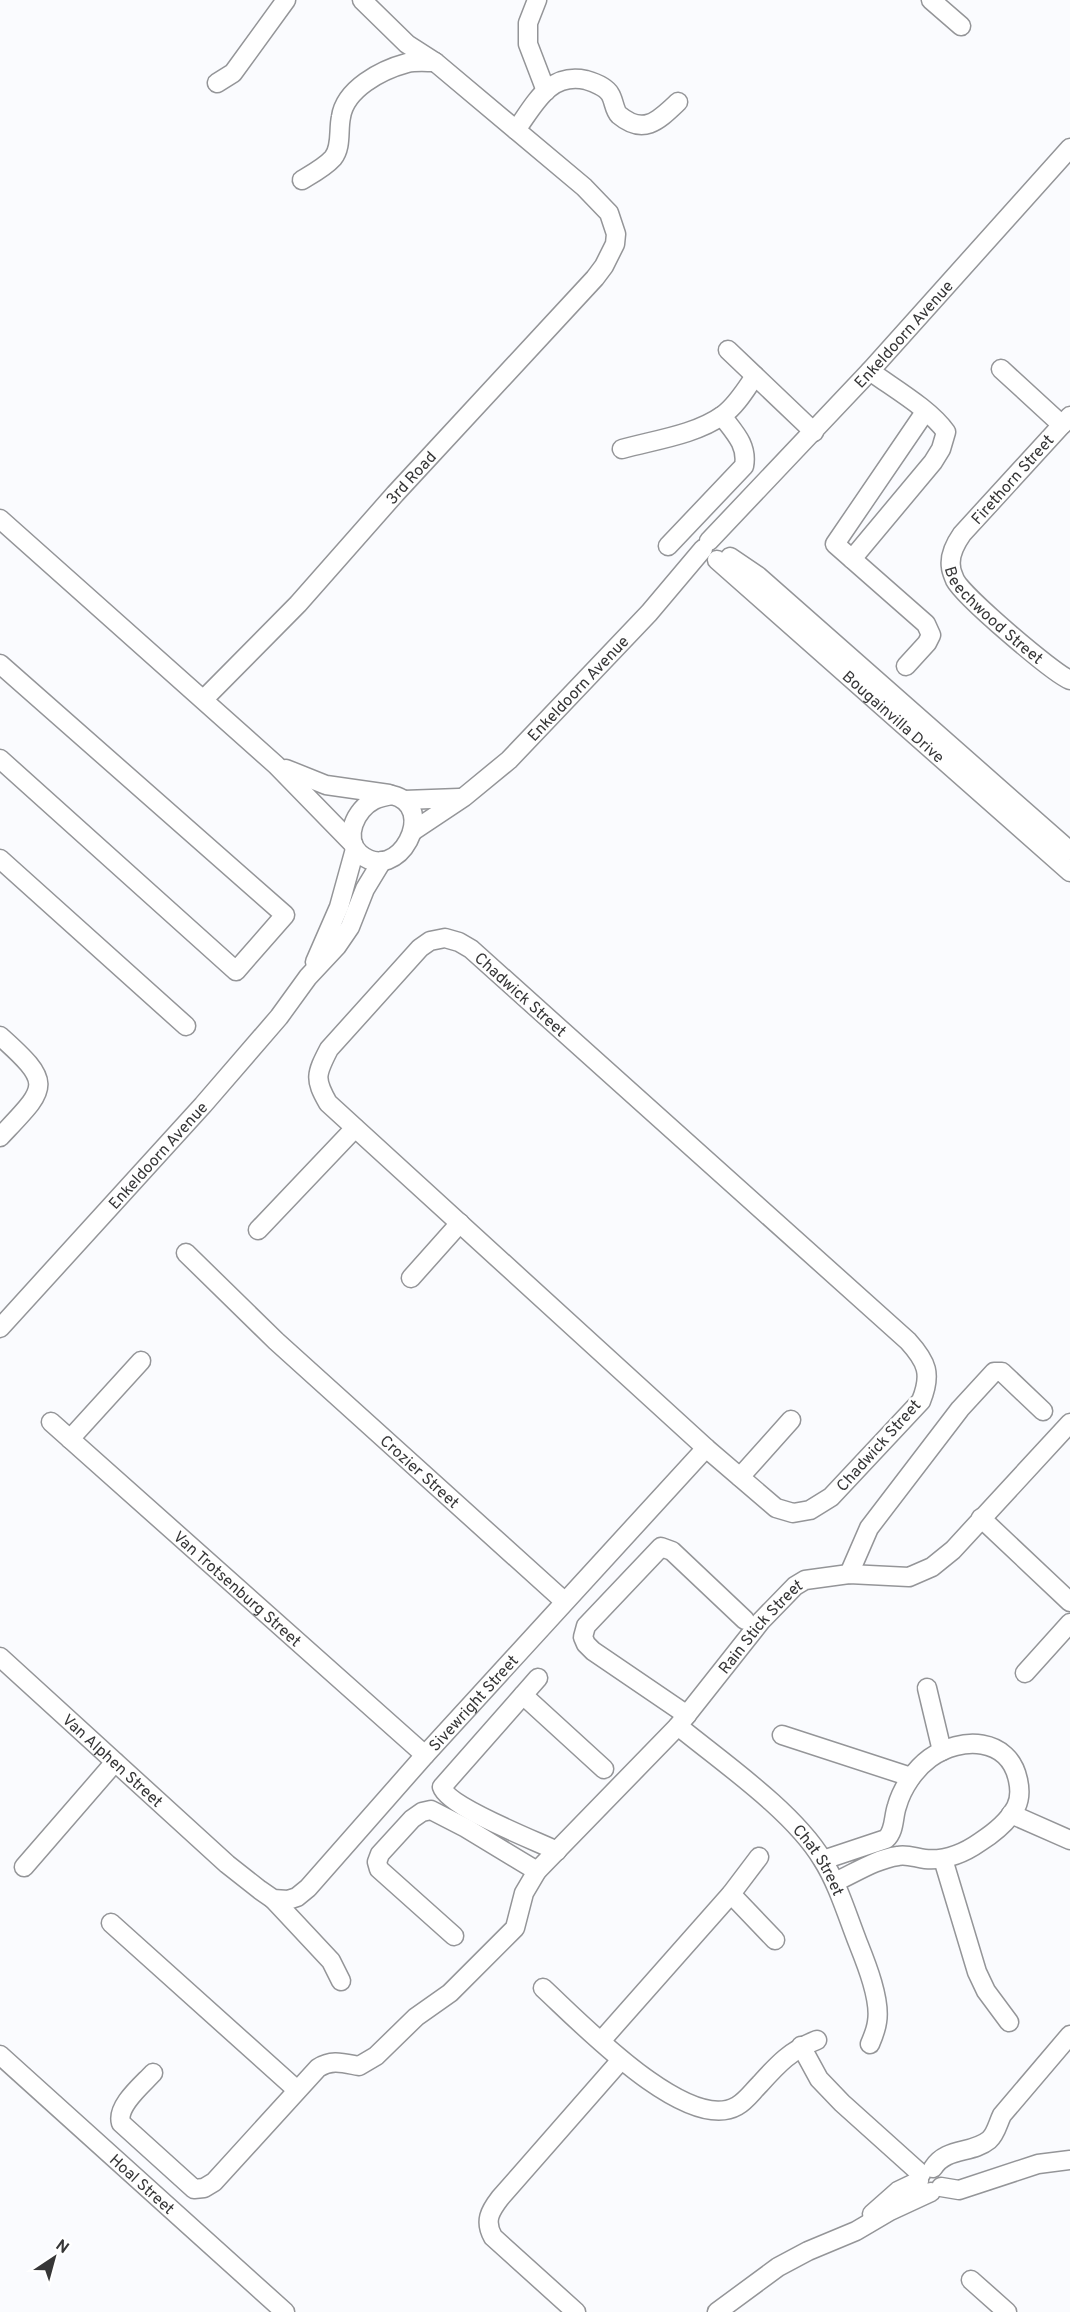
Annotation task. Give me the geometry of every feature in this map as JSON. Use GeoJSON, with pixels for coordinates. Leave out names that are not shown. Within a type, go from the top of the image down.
{"type":"FeatureCollection","features":[{"type":"Feature","properties":{"kind":"street"},"geometry":{"type":"LineString","coordinates":[[217,83],[233,73],[286,0]]}},
{"type":"Feature","properties":{"kind":"street","name":"3rd Road"},"geometry":{"type":"LineString","coordinates":[[204,699],[298,604],[395,494],[604,266],[615,244],[616,234],[609,213],[584,187],[435,62],[407,44],[362,0]]}},
{"type":"Feature","properties":{"kind":"street"},"geometry":{"type":"LineString","coordinates":[[537,0],[528,23],[528,44],[546,91]]}},
{"type":"Feature","properties":{"kind":"street"},"geometry":{"type":"LineString","coordinates":[[931,0],[961,26]]}},
{"type":"Feature","properties":{"kind":"street"},"geometry":{"type":"LineString","coordinates":[[303,180],[333,158],[338,148],[341,114],[345,103],[357,88],[396,66],[409,62],[435,62]]}},
{"type":"Feature","properties":{"kind":"street"},"geometry":{"type":"LineString","coordinates":[[516,129],[556,81],[577,78],[592,82],[610,93],[618,114],[639,126],[656,123],[678,102]]}},
{"type":"Feature","properties":{"kind":"street","name":"Enkeldoorn Avenue"},"geometry":{"type":"LineString","coordinates":[[0,1328],[203,1105],[279,1017],[308,977],[337,946],[350,927],[365,889],[382,861],[405,847],[413,831],[464,797],[510,760],[685,573],[714,551],[732,519],[870,371],[1070,148]]}},
{"type":"Feature","properties":{"kind":"street"},"geometry":{"type":"LineString","coordinates":[[728,350],[814,432]]}},
{"type":"Feature","properties":{"kind":"street","name":"Firethorn Street"},"geometry":{"type":"LineString","coordinates":[[962,534],[1066,421],[1001,369]]}},
{"type":"Feature","properties":{"kind":"street"},"geometry":{"type":"LineString","coordinates":[[852,559],[941,449],[946,432],[925,412],[870,371]]}},
{"type":"Feature","properties":{"kind":"street"},"geometry":{"type":"LineString","coordinates":[[622,449],[692,430],[722,416],[731,408],[755,376]]}},
{"type":"Feature","properties":{"kind":"street"},"geometry":{"type":"LineString","coordinates":[[906,666],[931,635],[926,624],[835,544],[925,412]]}},
{"type":"Feature","properties":{"kind":"street"},"geometry":{"type":"LineString","coordinates":[[668,546],[744,466],[746,456],[744,447],[722,416]]}},
{"type":"Feature","properties":{"kind":"street"},"geometry":{"type":"LineString","coordinates":[[0,519],[276,765],[366,858],[382,861]]}},
{"type":"Feature","properties":{"kind":"street","name":"Beechwood Street"},"geometry":{"type":"LineString","coordinates":[[962,534],[953,547],[950,567],[956,581],[980,606],[1042,660],[1070,680]]}},
{"type":"Feature","properties":{"kind":"street","name":"Bougainvilla Drive"},"geometry":{"type":"LineString","coordinates":[[714,551],[758,576],[1070,851]]}},
{"type":"Feature","properties":{"kind":"street","name":"Bougainvilla Drive"},"geometry":{"type":"LineString","coordinates":[[714,551],[1070,872]]}},
{"type":"Feature","properties":{"kind":"street"},"geometry":{"type":"LineString","coordinates":[[0,664],[285,915],[236,971],[0,759]]}},
{"type":"Feature","properties":{"kind":"street"},"geometry":{"type":"LineString","coordinates":[[276,765],[326,785],[398,797],[412,816],[413,831]]}},
{"type":"Feature","properties":{"kind":"street","name":"Enkeldoorn Avenue"},"geometry":{"type":"LineString","coordinates":[[308,977],[339,907],[354,846],[352,828],[364,807],[373,800],[398,797],[464,797]]}},
{"type":"Feature","properties":{"kind":"street"},"geometry":{"type":"LineString","coordinates":[[0,859],[186,1026]]}},
{"type":"Feature","properties":{"kind":"street","name":"Chadwick Street"},"geometry":{"type":"LineString","coordinates":[[445,938],[471,949],[908,1341],[920,1354],[926,1369],[927,1384],[921,1401],[831,1497],[810,1510],[793,1513],[776,1508],[706,1448],[460,1223],[328,1103],[318,1085],[320,1066],[329,1049],[420,948],[430,941],[445,938]]}},
{"type":"Feature","properties":{"kind":"street"},"geometry":{"type":"LineString","coordinates":[[0,1036],[24,1057],[37,1073],[39,1087],[33,1102],[0,1137]]}},
{"type":"Feature","properties":{"kind":"street"},"geometry":{"type":"LineString","coordinates":[[258,1230],[355,1128]]}},
{"type":"Feature","properties":{"kind":"street"},"geometry":{"type":"LineString","coordinates":[[411,1278],[460,1223]]}},
{"type":"Feature","properties":{"kind":"street","name":"Crozier Street"},"geometry":{"type":"LineString","coordinates":[[186,1253],[276,1341],[564,1601]]}},
{"type":"Feature","properties":{"kind":"street"},"geometry":{"type":"LineString","coordinates":[[70,1439],[141,1361]]}},
{"type":"Feature","properties":{"kind":"street"},"geometry":{"type":"LineString","coordinates":[[849,1574],[869,1528],[960,1409],[994,1372],[1002,1372],[1043,1411]]}},
{"type":"Feature","properties":{"kind":"street"},"geometry":{"type":"LineString","coordinates":[[740,1477],[791,1420]]}},
{"type":"Feature","properties":{"kind":"street","name":"Van Trotsenburg Street"},"geometry":{"type":"LineString","coordinates":[[51,1422],[425,1755]]}},
{"type":"Feature","properties":{"kind":"street","name":"Rain Stick Street"},"geometry":{"type":"LineString","coordinates":[[297,2091],[318,2068],[326,2063],[335,2061],[359,2066],[376,2056],[416,2018],[450,1993],[515,1928],[524,1893],[537,1871],[682,1721],[761,1621],[795,1586],[805,1580],[849,1574],[909,1577],[932,1567],[953,1550],[1070,1423]]}},
{"type":"Feature","properties":{"kind":"street","name":"Sivewright Street"},"geometry":{"type":"LineString","coordinates":[[273,1899],[288,1900],[297,1897],[308,1888],[564,1601],[706,1448]]}},
{"type":"Feature","properties":{"kind":"street"},"geometry":{"type":"LineString","coordinates":[[981,1518],[1070,1602]]}},
{"type":"Feature","properties":{"kind":"street","name":"Chat Street"},"geometry":{"type":"LineString","coordinates":[[746,1620],[672,1551],[661,1546],[586,1626],[583,1637],[593,1651],[682,1721],[772,1804],[801,1831],[824,1860],[835,1882],[863,1955],[876,2002],[878,2020],[870,2044]]}},
{"type":"Feature","properties":{"kind":"street"},"geometry":{"type":"LineString","coordinates":[[1025,1672],[1070,1623]]}},
{"type":"Feature","properties":{"kind":"street","name":"Van Alphen Street"},"geometry":{"type":"LineString","coordinates":[[0,1657],[227,1864],[273,1899]]}},
{"type":"Feature","properties":{"kind":"street"},"geometry":{"type":"LineString","coordinates":[[538,1678],[442,1787],[444,1793],[459,1805],[557,1851]]}},
{"type":"Feature","properties":{"kind":"street"},"geometry":{"type":"LineString","coordinates":[[927,1688],[942,1751]]}},
{"type":"Feature","properties":{"kind":"street"},"geometry":{"type":"LineString","coordinates":[[523,1695],[604,1769]]}},
{"type":"Feature","properties":{"kind":"street"},"geometry":{"type":"LineString","coordinates":[[782,1735],[911,1777]]}},
{"type":"Feature","properties":{"kind":"street"},"geometry":{"type":"LineString","coordinates":[[824,1860],[890,1836],[897,1805],[911,1777],[929,1758],[942,1751],[966,1743],[988,1746],[1001,1751],[1016,1771],[1019,1785],[1017,1805],[1003,1825],[981,1842],[960,1854],[943,1859],[898,1856],[835,1882]]}},
{"type":"Feature","properties":{"kind":"street"},"geometry":{"type":"LineString","coordinates":[[24,1867],[115,1762]]}},
{"type":"Feature","properties":{"kind":"street"},"geometry":{"type":"LineString","coordinates":[[454,1936],[379,1869],[377,1862],[380,1854],[412,1819],[430,1810],[466,1828],[537,1871]]}},
{"type":"Feature","properties":{"kind":"street"},"geometry":{"type":"LineString","coordinates":[[1011,1814],[1070,1840]]}},
{"type":"Feature","properties":{"kind":"street"},"geometry":{"type":"LineString","coordinates":[[850,1851],[859,1871]]}},
{"type":"Feature","properties":{"kind":"street"},"geometry":{"type":"LineString","coordinates":[[601,2041],[731,1894],[759,1857]]}},
{"type":"Feature","properties":{"kind":"street"},"geometry":{"type":"LineString","coordinates":[[943,1859],[977,1972],[986,1991],[1009,2022]]}},
{"type":"Feature","properties":{"kind":"street"},"geometry":{"type":"LineString","coordinates":[[731,1894],[775,1940]]}},
{"type":"Feature","properties":{"kind":"street"},"geometry":{"type":"LineString","coordinates":[[273,1899],[332,1961],[341,1981]]}},
{"type":"Feature","properties":{"kind":"street"},"geometry":{"type":"LineString","coordinates":[[111,1923],[297,2091],[214,2182],[199,2190],[194,2189],[121,2123],[119,2118],[124,2106],[153,2073]]}},
{"type":"Feature","properties":{"kind":"street"},"geometry":{"type":"LineString","coordinates":[[543,1988],[621,2060],[694,2107],[708,2111],[723,2111],[735,2107],[790,2053],[809,2043],[819,2079],[842,2103],[929,2180],[959,2190],[1038,2164],[1070,2160]]}},
{"type":"Feature","properties":{"kind":"street"},"geometry":{"type":"LineString","coordinates":[[717,2312],[778,2267],[808,2251],[856,2231],[891,2197],[929,2180],[949,2153],[988,2141],[996,2130],[1002,2115],[1070,2035]]}},
{"type":"Feature","properties":{"kind":"street","name":"Hoal Street"},"geometry":{"type":"LineString","coordinates":[[0,2055],[285,2312]]}},
{"type":"Feature","properties":{"kind":"street"},"geometry":{"type":"LineString","coordinates":[[576,2312],[493,2237],[489,2229],[488,2218],[491,2209],[500,2198],[621,2060]]}},
{"type":"Feature","properties":{"kind":"street"},"geometry":{"type":"LineString","coordinates":[[971,2280],[1007,2312]]}}]}
